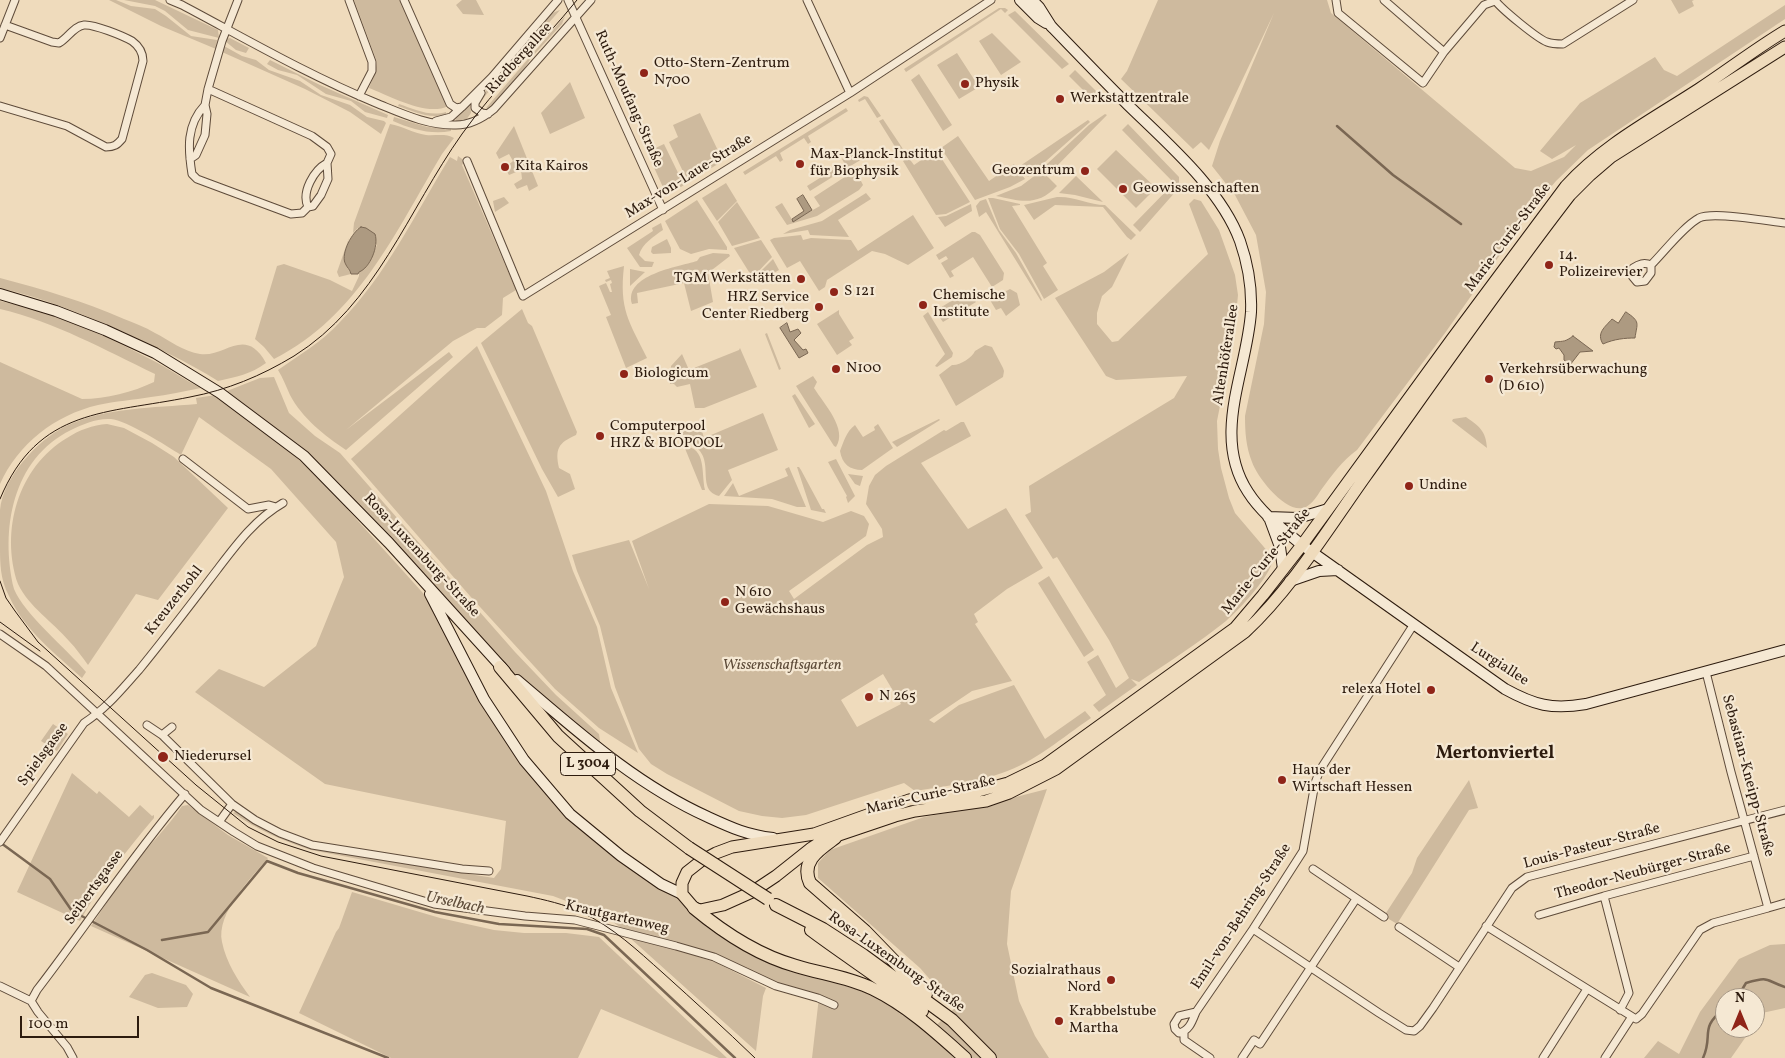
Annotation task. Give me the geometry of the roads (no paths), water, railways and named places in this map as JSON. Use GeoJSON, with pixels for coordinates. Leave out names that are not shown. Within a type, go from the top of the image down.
{"type":"FeatureCollection","features":[{"type":"Feature","properties":{"kind":"highway","name":"Rosa-Luxemburg-Straße"},"geometry":{"type":"LineString","coordinates":[[500,666],[558,736],[640,811],[689,848],[772,902],[823,929],[863,955],[945,1028],[990,1058]]}},
{"type":"Feature","properties":{"kind":"highway"},"geometry":{"type":"LineString","coordinates":[[835,838],[818,851],[810,861],[806,876],[810,883],[865,931],[945,1028],[965,1058]]}},
{"type":"Feature","properties":{"kind":"highway"},"geometry":{"type":"LineString","coordinates":[[694,908],[735,940],[764,955],[795,966],[840,977],[873,989],[906,1009],[945,1028]]}},
{"type":"Feature","properties":{"kind":"highway","name":"Rosa-Luxemburg-Straße"},"geometry":{"type":"LineString","coordinates":[[945,1028],[970,1058]]}},
{"type":"Feature","properties":{"kind":"main road","name":"Marie-Curie-Straße"},"geometry":{"type":"LineString","coordinates":[[694,908],[708,909],[752,892],[824,840],[835,838],[870,823],[915,811],[986,801],[1001,796],[1056,769],[1245,632],[1266,612],[1290,581],[1328,509],[1537,224],[1583,167],[1606,149],[1785,31]]}},
{"type":"Feature","properties":{"kind":"main road","name":"Marie-Curie-Straße"},"geometry":{"type":"LineString","coordinates":[[682,894],[682,884],[687,872],[701,861],[732,847],[814,834],[909,800],[967,794],[988,790],[1008,783],[1045,765],[1235,628],[1283,569],[1307,548],[1556,214],[1590,175],[1611,157],[1785,47]]}},
{"type":"Feature","properties":{"kind":"main road"},"geometry":{"type":"LineString","coordinates":[[682,894],[694,908]]}},
{"type":"Feature","properties":{"kind":"street"},"geometry":{"type":"LineString","coordinates":[[0,38],[15,0]]}},
{"type":"Feature","properties":{"kind":"street"},"geometry":{"type":"LineString","coordinates":[[170,0],[226,28],[278,58],[360,96],[418,120],[434,122]]}},
{"type":"Feature","properties":{"kind":"street"},"geometry":{"type":"LineString","coordinates":[[190,160],[196,155],[205,135],[207,114],[205,105],[208,89],[226,28],[238,0]]}},
{"type":"Feature","properties":{"kind":"street"},"geometry":{"type":"LineString","coordinates":[[349,0],[372,62],[372,71],[360,96]]}},
{"type":"Feature","properties":{"kind":"street"},"geometry":{"type":"LineString","coordinates":[[404,0],[450,104],[456,108],[462,107]]}},
{"type":"Feature","properties":{"kind":"street","name":"Riedbergallee"},"geometry":{"type":"LineString","coordinates":[[434,122],[450,117],[462,107],[486,83],[558,0]]}},
{"type":"Feature","properties":{"kind":"street","name":"Ruth-Moufang-Straße"},"geometry":{"type":"LineString","coordinates":[[568,0],[663,210]]}},
{"type":"Feature","properties":{"kind":"street","name":"Riedbergallee"},"geometry":{"type":"LineString","coordinates":[[434,122],[458,125],[482,118],[488,114],[591,0]]}},
{"type":"Feature","properties":{"kind":"street"},"geometry":{"type":"LineString","coordinates":[[807,0],[850,93]]}},
{"type":"Feature","properties":{"kind":"street","name":"Max-von-Laue-Straße"},"geometry":{"type":"LineString","coordinates":[[467,161],[523,296],[850,93],[991,0]]}},
{"type":"Feature","properties":{"kind":"street","name":"Altenhöferallee"},"geometry":{"type":"LineString","coordinates":[[1020,0],[1038,18],[1051,26]]}},
{"type":"Feature","properties":{"kind":"street","name":"Altenhöferallee"},"geometry":{"type":"LineString","coordinates":[[1032,0],[1039,7],[1051,26],[1198,176],[1222,207],[1239,240],[1250,282],[1251,313],[1233,408],[1231,429],[1234,458],[1248,494],[1268,517],[1307,548]]}},
{"type":"Feature","properties":{"kind":"street"},"geometry":{"type":"LineString","coordinates":[[1336,0],[1338,13],[1423,83],[1444,52],[1484,5],[1495,1],[1546,42],[1563,44],[1633,0]]}},
{"type":"Feature","properties":{"kind":"street"},"geometry":{"type":"LineString","coordinates":[[1384,0],[1444,52]]}},
{"type":"Feature","properties":{"kind":"street"},"geometry":{"type":"LineString","coordinates":[[0,106],[67,126],[106,147],[112,147],[122,138],[143,61],[143,54],[132,41],[93,25],[83,25],[75,28],[70,36],[60,43],[52,42],[6,25]]}},
{"type":"Feature","properties":{"kind":"street","name":"Riedbergallee"},"geometry":{"type":"LineString","coordinates":[[486,83],[475,102],[477,110],[482,114],[488,114]]}},
{"type":"Feature","properties":{"kind":"street"},"geometry":{"type":"LineString","coordinates":[[208,89],[312,136],[329,150],[330,158],[327,163],[321,166],[310,183],[306,203],[308,208]]}},
{"type":"Feature","properties":{"kind":"street"},"geometry":{"type":"LineString","coordinates":[[205,105],[198,112],[191,131],[188,153],[192,174],[197,179],[291,214],[302,213],[313,206],[321,195],[328,179],[327,163]]}},
{"type":"Feature","properties":{"kind":"street"},"geometry":{"type":"LineString","coordinates":[[1651,265],[1686,228],[1700,217],[1716,216],[1785,223]]}},
{"type":"Feature","properties":{"kind":"street","name":"Rosa-Luxemburg-Straße"},"geometry":{"type":"LineString","coordinates":[[0,294],[56,311],[106,330],[154,353],[210,386],[304,456],[389,543],[500,666]]}},
{"type":"Feature","properties":{"kind":"street","name":"Kreuzerhohl"},"geometry":{"type":"LineString","coordinates":[[183,459],[248,509],[269,504],[276,507]]}},
{"type":"Feature","properties":{"kind":"street","name":"Kreuzerhohl"},"geometry":{"type":"LineString","coordinates":[[98,714],[164,640],[234,547],[258,521],[283,503]]}},
{"type":"Feature","properties":{"kind":"street"},"geometry":{"type":"LineString","coordinates":[[1283,569],[1280,547],[1268,517],[1298,518],[1328,509]]}},
{"type":"Feature","properties":{"kind":"street","name":"Lurgiallee"},"geometry":{"type":"LineString","coordinates":[[1307,548],[1505,689],[1535,704],[1557,707],[1586,704],[1785,650]]}},
{"type":"Feature","properties":{"kind":"street"},"geometry":{"type":"LineString","coordinates":[[1290,581],[1319,571],[1339,570]]}},
{"type":"Feature","properties":{"kind":"street"},"geometry":{"type":"LineString","coordinates":[[424,582],[484,699],[524,760],[570,814],[621,856],[661,884],[682,894]]}},
{"type":"Feature","properties":{"kind":"street","name":"Emil-von-Behring-Straße"},"geometry":{"type":"LineString","coordinates":[[1210,1058],[1184,1040],[1184,1032],[1303,851],[1315,783],[1320,770],[1414,624]]}},
{"type":"Feature","properties":{"kind":"street","name":"Krautgartenweg"},"geometry":{"type":"LineString","coordinates":[[0,634],[46,666],[185,794],[219,822],[257,846],[280,856],[366,885],[434,904],[526,916],[575,920],[714,957],[776,986],[818,998],[834,1005]]}},
{"type":"Feature","properties":{"kind":"street"},"geometry":{"type":"LineString","coordinates":[[500,666],[600,751],[635,776],[686,807],[736,830],[753,836],[784,839]]}},
{"type":"Feature","properties":{"kind":"street","name":"Sebastian-Kneipp-Straße"},"geometry":{"type":"LineString","coordinates":[[1706,672],[1768,908]]}},
{"type":"Feature","properties":{"kind":"street","name":"Spielsgasse"},"geometry":{"type":"LineString","coordinates":[[1,840],[84,723],[98,714]]}},
{"type":"Feature","properties":{"kind":"street"},"geometry":{"type":"LineString","coordinates":[[147,725],[162,735],[232,804],[255,820],[280,833],[312,845],[462,869],[489,870]]}},
{"type":"Feature","properties":{"kind":"street"},"geometry":{"type":"LineString","coordinates":[[162,735],[172,727]]}},
{"type":"Feature","properties":{"kind":"street","name":"Seibertsgasse"},"geometry":{"type":"LineString","coordinates":[[31,1001],[93,912],[185,794]]}},
{"type":"Feature","properties":{"kind":"street"},"geometry":{"type":"LineString","coordinates":[[219,822],[232,804]]}},
{"type":"Feature","properties":{"kind":"street","name":"Louis-Pasteur-Straße"},"geometry":{"type":"LineString","coordinates":[[1253,929],[1406,1030],[1414,1031],[1420,1026],[1512,888],[1527,877],[1785,810]]}},
{"type":"Feature","properties":{"kind":"street","name":"Theodor-Neubürger-Straße"},"geometry":{"type":"LineString","coordinates":[[1539,916],[1604,896],[1754,856]]}},
{"type":"Feature","properties":{"kind":"street"},"geometry":{"type":"LineString","coordinates":[[1313,869],[1384,917]]}},
{"type":"Feature","properties":{"kind":"street"},"geometry":{"type":"LineString","coordinates":[[1604,896],[1629,993],[1620,1010]]}},
{"type":"Feature","properties":{"kind":"street"},"geometry":{"type":"LineString","coordinates":[[1242,1058],[1254,1040],[1260,1044],[1356,899]]}},
{"type":"Feature","properties":{"kind":"street"},"geometry":{"type":"LineString","coordinates":[[1486,926],[1636,1020],[1700,930],[1714,923],[1785,903]]}},
{"type":"Feature","properties":{"kind":"street"},"geometry":{"type":"LineString","coordinates":[[1399,927],[1460,967]]}},
{"type":"Feature","properties":{"kind":"street"},"geometry":{"type":"LineString","coordinates":[[0,986],[31,1001],[74,1057]]}},
{"type":"Feature","properties":{"kind":"street"},"geometry":{"type":"LineString","coordinates":[[1543,1058],[1587,989]]}},
{"type":"Feature","properties":{"kind":"street","name":"Emil-von-Behring-Straße"},"geometry":{"type":"LineString","coordinates":[[1184,1032],[1175,1030],[1174,1024],[1180,1016],[1196,1012]]}},
{"type":"Feature","properties":{"kind":"street"},"geometry":{"type":"LineString","coordinates":[[1605,1058],[1631,1018]]}},
{"type":"Feature","properties":{"kind":"waterway"},"geometry":{"type":"LineString","coordinates":[[1337,126],[1393,175],[1461,224]]}},
{"type":"Feature","properties":{"kind":"waterway","name":"Urselbach"},"geometry":{"type":"LineString","coordinates":[[1,843],[50,879],[72,911],[147,950],[211,988],[388,1058]]}},
{"type":"Feature","properties":{"kind":"waterway","name":"Urselbach"},"geometry":{"type":"LineString","coordinates":[[162,940],[208,932],[267,861],[298,873],[435,912],[499,924],[587,929],[604,935],[735,1058]]}},
{"type":"Feature","properties":{"kind":"waterway","name":"Urselbach"},"geometry":{"type":"LineString","coordinates":[[1743,988],[1746,983],[1764,979],[1785,987]]}},
{"type":"Feature","properties":{"kind":"waterway","name":"Urselbach"},"geometry":{"type":"LineString","coordinates":[[1703,1058],[1709,1027],[1715,1017]]}},
{"type":"Feature","properties":{"kind":"tram line"},"geometry":{"type":"LineString","coordinates":[[0,499],[16,469],[34,447],[55,431],[78,420],[103,412],[190,397],[230,386],[282,363],[323,335],[369,283],[443,163],[475,116],[577,0]]}},
{"type":"Feature","properties":{"kind":"tram line"},"geometry":{"type":"LineString","coordinates":[[0,581],[6,598],[38,642],[196,785],[248,827],[278,842],[321,856],[527,896],[561,904],[581,912],[604,925],[634,948],[755,1058]]}},
{"type":"Feature","properties":{"kind":"tram line"},"geometry":{"type":"LineString","coordinates":[[0,622],[40,651]]}},
{"type":"Feature","properties":{"kind":"place","name":"Otto-Stern-Zentrum N700"},"geometry":{"type":"Point","coordinates":[644,73]}},
{"type":"Feature","properties":{"kind":"place","name":"Physik"},"geometry":{"type":"Point","coordinates":[965,84]}},
{"type":"Feature","properties":{"kind":"place","name":"Werkstattzentrale"},"geometry":{"type":"Point","coordinates":[1060,99]}},
{"type":"Feature","properties":{"kind":"place","name":"Max-Planck-Institut für Biophysik"},"geometry":{"type":"Point","coordinates":[800,164]}},
{"type":"Feature","properties":{"kind":"place","name":"Kita Kairos"},"geometry":{"type":"Point","coordinates":[505,167]}},
{"type":"Feature","properties":{"kind":"place","name":"Geozentrum"},"geometry":{"type":"Point","coordinates":[1085,171]}},
{"type":"Feature","properties":{"kind":"place","name":"Geowissenschaften"},"geometry":{"type":"Point","coordinates":[1123,189]}},
{"type":"Feature","properties":{"kind":"place","name":"14. Polizeirevier"},"geometry":{"type":"Point","coordinates":[1549,265]}},
{"type":"Feature","properties":{"kind":"place","name":"TGM Werkstätten"},"geometry":{"type":"Point","coordinates":[801,279]}},
{"type":"Feature","properties":{"kind":"place","name":"S 121"},"geometry":{"type":"Point","coordinates":[834,292]}},
{"type":"Feature","properties":{"kind":"place","name":"Chemische Institute"},"geometry":{"type":"Point","coordinates":[923,305]}},
{"type":"Feature","properties":{"kind":"place","name":"HRZ Service Center Riedberg"},"geometry":{"type":"Point","coordinates":[819,307]}},
{"type":"Feature","properties":{"kind":"place","name":"N100"},"geometry":{"type":"Point","coordinates":[836,369]}},
{"type":"Feature","properties":{"kind":"place","name":"Biologicum"},"geometry":{"type":"Point","coordinates":[624,374]}},
{"type":"Feature","properties":{"kind":"place","name":"Verkehrsüberwachung (D 610)"},"geometry":{"type":"Point","coordinates":[1489,379]}},
{"type":"Feature","properties":{"kind":"place","name":"Computerpool HRZ & BIOPOOL"},"geometry":{"type":"Point","coordinates":[600,436]}},
{"type":"Feature","properties":{"kind":"place","name":"Undine"},"geometry":{"type":"Point","coordinates":[1409,486]}},
{"type":"Feature","properties":{"kind":"place","name":"N 610 Gewächshaus"},"geometry":{"type":"Point","coordinates":[725,602]}},
{"type":"Feature","properties":{"kind":"place","name":"relexa Hotel"},"geometry":{"type":"Point","coordinates":[1431,690]}},
{"type":"Feature","properties":{"kind":"place","name":"N 265"},"geometry":{"type":"Point","coordinates":[869,697]}},
{"type":"Feature","properties":{"kind":"place","name":"Niederursel"},"geometry":{"type":"Point","coordinates":[163,757]}},
{"type":"Feature","properties":{"kind":"place","name":"Haus der Wirtschaft Hessen"},"geometry":{"type":"Point","coordinates":[1282,780]}},
{"type":"Feature","properties":{"kind":"place","name":"Sozialrathaus Nord"},"geometry":{"type":"Point","coordinates":[1111,980]}},
{"type":"Feature","properties":{"kind":"place","name":"Krabbelstube Martha"},"geometry":{"type":"Point","coordinates":[1059,1021]}},
{"type":"Feature","properties":{"kind":"district","name":"Mertonviertel"},"geometry":{"type":"Point","coordinates":[1495,755]}},
{"type":"Feature","properties":{"kind":"park label","name":"Wissenschaftsgarten"},"geometry":{"type":"Point","coordinates":[782,666]}}]}
